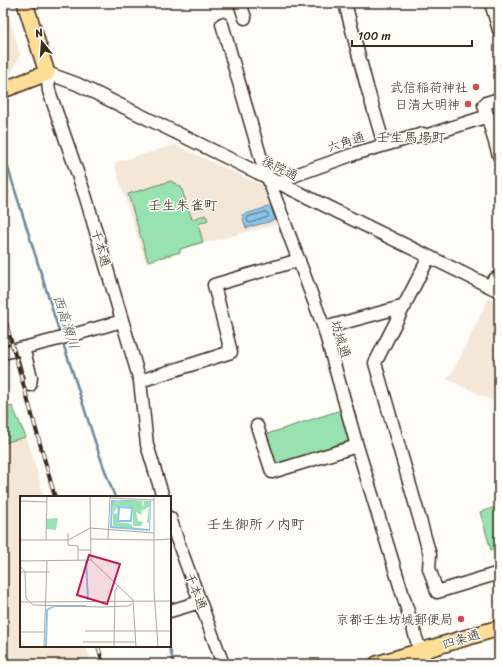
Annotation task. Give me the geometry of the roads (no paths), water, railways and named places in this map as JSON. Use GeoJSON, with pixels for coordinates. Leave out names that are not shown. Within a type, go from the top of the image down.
{"type":"FeatureCollection","features":[{"type":"Feature","properties":{"kind":"main road","name":"千本通"},"geometry":{"type":"LineString","coordinates":[[25,3],[47,73]]}},
{"type":"Feature","properties":{"kind":"main road"},"geometry":{"type":"LineString","coordinates":[[3,90],[47,73]]}},
{"type":"Feature","properties":{"kind":"main road","name":"四条通"},"geometry":{"type":"LineString","coordinates":[[377,664],[423,658],[499,628]]}},
{"type":"Feature","properties":{"kind":"street"},"geometry":{"type":"LineString","coordinates":[[240,3],[244,18]]}},
{"type":"Feature","properties":{"kind":"street"},"geometry":{"type":"LineString","coordinates":[[344,3],[384,145]]}},
{"type":"Feature","properties":{"kind":"street"},"geometry":{"type":"LineString","coordinates":[[491,3],[499,30]]}},
{"type":"Feature","properties":{"kind":"street","name":"坊城通"},"geometry":{"type":"LineString","coordinates":[[222,24],[262,162],[324,328],[357,446],[423,658]]}},
{"type":"Feature","properties":{"kind":"street","name":"後院通"},"geometry":{"type":"LineString","coordinates":[[47,73],[77,84],[268,177],[429,258],[494,288]]}},
{"type":"Feature","properties":{"kind":"street","name":"千本通"},"geometry":{"type":"LineString","coordinates":[[47,73],[49,91],[86,198],[140,381],[147,445],[164,496]]}},
{"type":"Feature","properties":{"kind":"street"},"geometry":{"type":"LineString","coordinates":[[499,99],[484,105],[499,156]]}},
{"type":"Feature","properties":{"kind":"street","name":"六角通"},"geometry":{"type":"LineString","coordinates":[[280,184],[297,174],[354,154],[423,134],[425,136],[488,116]]}},
{"type":"Feature","properties":{"kind":"street"},"geometry":{"type":"LineString","coordinates":[[429,258],[375,363],[430,555],[429,568],[437,592],[499,573]]}},
{"type":"Feature","properties":{"kind":"street"},"geometry":{"type":"LineString","coordinates":[[140,381],[231,352],[214,285],[299,260]]}},
{"type":"Feature","properties":{"kind":"street"},"geometry":{"type":"LineString","coordinates":[[494,288],[494,279],[499,277]]}},
{"type":"Feature","properties":{"kind":"street"},"geometry":{"type":"LineString","coordinates":[[324,328],[405,306]]}},
{"type":"Feature","properties":{"kind":"street"},"geometry":{"type":"LineString","coordinates":[[3,353],[60,339],[122,321]]}},
{"type":"Feature","properties":{"kind":"street"},"geometry":{"type":"LineString","coordinates":[[23,348],[31,377],[30,385]]}},
{"type":"Feature","properties":{"kind":"street"},"geometry":{"type":"LineString","coordinates":[[257,426],[272,472],[357,446]]}},
{"type":"Feature","properties":{"kind":"street","name":"千本通"},"geometry":{"type":"LineString","coordinates":[[172,534],[200,602],[223,664]]}},
{"type":"Feature","properties":{"kind":"street"},"geometry":{"type":"LineString","coordinates":[[171,611],[200,602]]}},
{"type":"Feature","properties":{"kind":"water"},"geometry":{"type":"Polygon","coordinates":[[[271,206],[275,220],[246,228],[242,215],[271,206]]]}},
{"type":"Feature","properties":{"kind":"waterway","name":"西高瀬川"},"geometry":{"type":"LineString","coordinates":[[3,152],[60,334]]}},
{"type":"Feature","properties":{"kind":"waterway","name":"西高瀬川"},"geometry":{"type":"LineString","coordinates":[[62,341],[107,478],[115,496]]}},
{"type":"Feature","properties":{"kind":"waterway","name":"西高瀬川"},"geometry":{"type":"LineString","coordinates":[[169,647],[174,664]]}},
{"type":"Feature","properties":{"kind":"railway"},"geometry":{"type":"LineString","coordinates":[[3,312],[55,496]]}},
{"type":"Feature","properties":{"kind":"railway"},"geometry":{"type":"LineString","coordinates":[[98,647],[103,664]]}},
{"type":"Feature","properties":{"kind":"place","name":"武信稲荷神社"},"geometry":{"type":"Point","coordinates":[476,87]}},
{"type":"Feature","properties":{"kind":"place","name":"日清大明神"},"geometry":{"type":"Point","coordinates":[468,104]}},
{"type":"Feature","properties":{"kind":"place","name":"京都壬生坊城郵便局"},"geometry":{"type":"Point","coordinates":[461,619]}},
{"type":"Feature","properties":{"kind":"district","name":"壬生馬場町"},"geometry":{"type":"Point","coordinates":[411,137]}},
{"type":"Feature","properties":{"kind":"district","name":"壬生朱雀町"},"geometry":{"type":"Point","coordinates":[183,205]}},
{"type":"Feature","properties":{"kind":"district","name":"壬生御所ノ内町"},"geometry":{"type":"Point","coordinates":[256,524]}}]}
